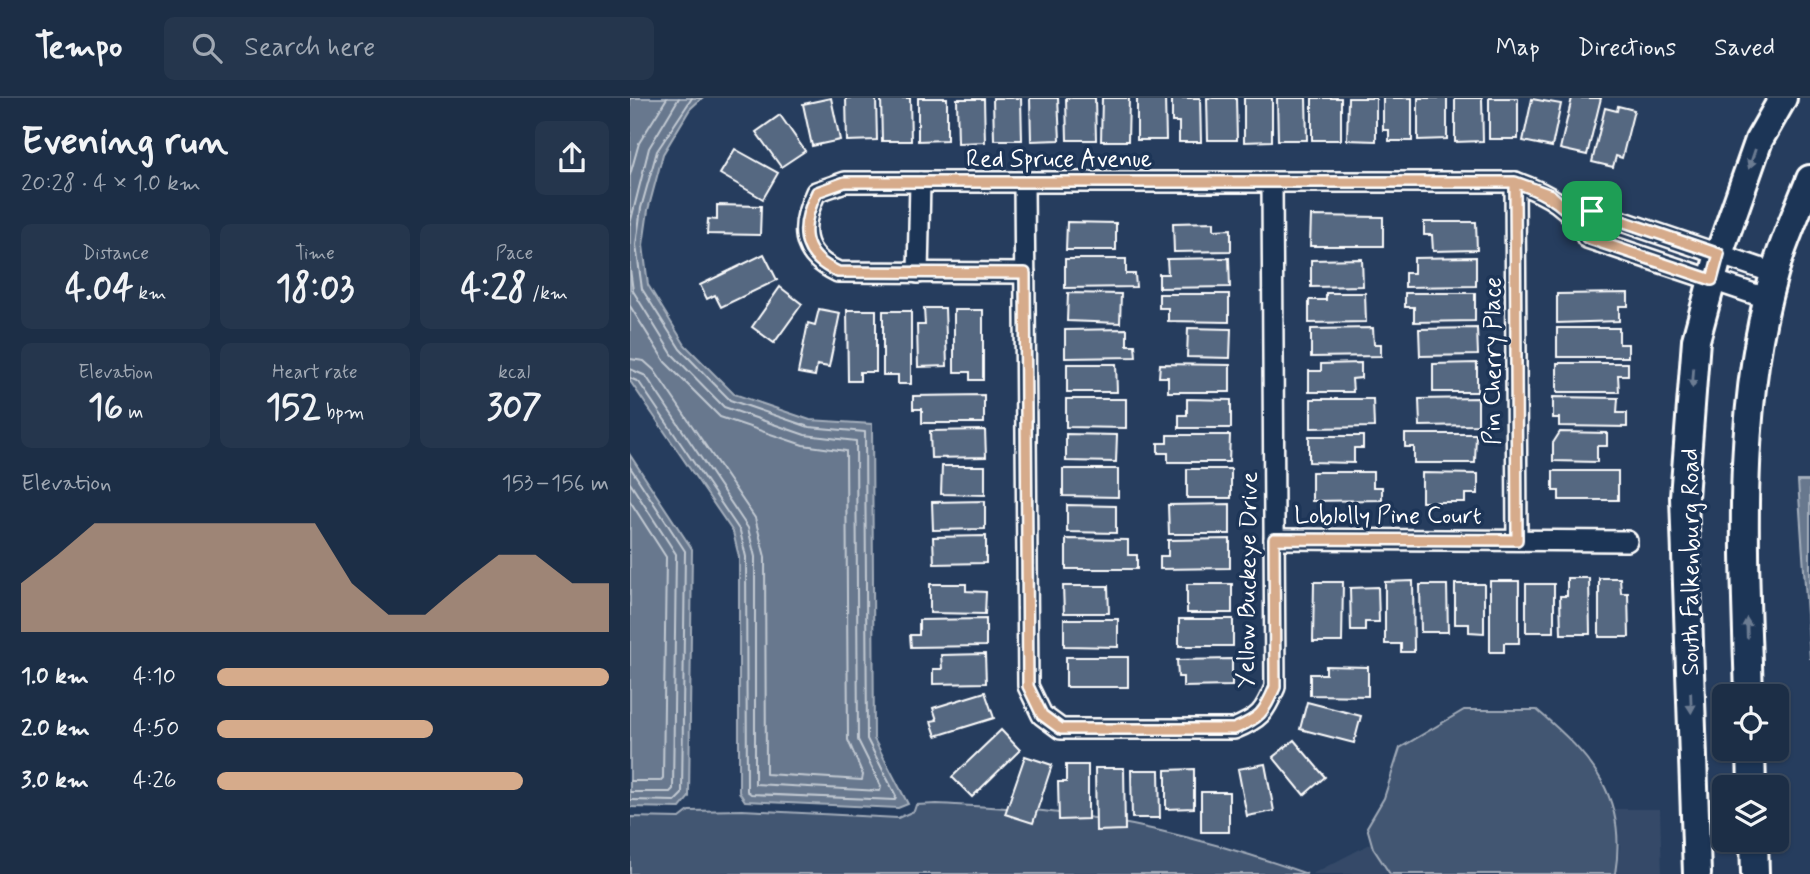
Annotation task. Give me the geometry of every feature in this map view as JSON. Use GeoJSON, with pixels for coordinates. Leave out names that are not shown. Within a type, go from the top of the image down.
{"type":"FeatureCollection","features":[{"type":"Feature","properties":{"kind":"street","name":"South Falkenburg Road"},"geometry":{"type":"LineString","coordinates":[[1697,874],[1684,497],[1696,340],[1719,254],[1759,140],[1783,98]]}},
{"type":"Feature","properties":{"kind":"street"},"geometry":{"type":"LineString","coordinates":[[1749,684],[1743,512],[1754,371],[1774,273],[1810,179]]}},
{"type":"Feature","properties":{"kind":"street","name":"Red Spruce Avenue"},"geometry":{"type":"LineString","coordinates":[[1025,273],[838,272],[821,265],[806,244],[806,213],[817,192],[845,182],[1515,182],[1551,195],[1578,220],[1587,238],[1769,299]]}},
{"type":"Feature","properties":{"kind":"street"},"geometry":{"type":"LineString","coordinates":[[918,273],[919,182]]}},
{"type":"Feature","properties":{"kind":"street","name":"Yellow Buckeye Drive"},"geometry":{"type":"LineString","coordinates":[[1024,182],[1028,686],[1042,715],[1061,729],[1234,729],[1257,719],[1267,706],[1275,687],[1272,183]]}},
{"type":"Feature","properties":{"kind":"street","name":"Pin Cherry Place"},"geometry":{"type":"LineString","coordinates":[[1515,182],[1517,540]]}},
{"type":"Feature","properties":{"kind":"street"},"geometry":{"type":"LineString","coordinates":[[1578,220],[1592,211],[1774,273]]}},
{"type":"Feature","properties":{"kind":"street"},"geometry":{"type":"LineString","coordinates":[[1620,250],[1628,225]]}},
{"type":"Feature","properties":{"kind":"street","name":"Loblolly Pine Court"},"geometry":{"type":"LineString","coordinates":[[1274,539],[1627,541]]}},
{"type":"Feature","properties":{"kind":"street"},"geometry":{"type":"LineString","coordinates":[[1754,852],[1755,874]]}},
{"type":"Feature","properties":{"kind":"shaded area"},"geometry":{"type":"Polygon","coordinates":[[[1464,710],[1537,710],[1574,745],[1602,781],[1611,801],[1618,847],[1615,874],[1390,874],[1373,848],[1367,827],[1384,798],[1400,748],[1464,710]]]}},
{"type":"Feature","properties":{"kind":"shaded area"},"geometry":{"type":"Polygon","coordinates":[[[937,804],[1077,815],[1144,827],[1243,853],[1307,874],[630,874],[630,817],[680,818],[689,811],[742,810],[898,818],[914,811],[916,805],[937,804]]]}},
{"type":"Feature","properties":{"kind":"shaded area"},"geometry":{"type":"Polygon","coordinates":[[[1613,809],[1660,809],[1662,874],[1615,874],[1620,846],[1613,809]]]}},
{"type":"Feature","properties":{"kind":"shaded area"},"geometry":{"type":"Polygon","coordinates":[[[1372,843],[1390,874],[1312,874],[1372,843]]]}},
{"type":"Feature","properties":{"kind":"water"},"geometry":{"type":"Polygon","coordinates":[[[630,98],[702,98],[690,109],[663,154],[648,210],[643,245],[648,285],[685,345],[734,394],[810,420],[872,424],[874,739],[908,804],[898,808],[745,801],[739,792],[739,557],[733,532],[630,381],[630,98]]]}},
{"type":"Feature","properties":{"kind":"water"},"geometry":{"type":"Polygon","coordinates":[[[630,455],[692,549],[689,797],[680,808],[630,807],[630,455]]]}},
{"type":"Feature","properties":{"kind":"water"},"geometry":{"type":"Polygon","coordinates":[[[1798,481],[1810,481],[1810,659],[1798,481]]]}},
{"type":"Feature","properties":{"kind":"building"},"geometry":{"type":"Polygon","coordinates":[[[831,98],[840,140],[812,146],[803,104],[831,98]]]}},
{"type":"Feature","properties":{"kind":"building"},"geometry":{"type":"Polygon","coordinates":[[[846,98],[876,98],[877,140],[847,141],[846,98]]]}},
{"type":"Feature","properties":{"kind":"building"},"geometry":{"type":"Polygon","coordinates":[[[881,98],[910,98],[911,141],[882,141],[881,98]]]}},
{"type":"Feature","properties":{"kind":"building"},"geometry":{"type":"Polygon","coordinates":[[[918,98],[947,98],[947,140],[918,141],[918,98]]]}},
{"type":"Feature","properties":{"kind":"building"},"geometry":{"type":"Polygon","coordinates":[[[993,98],[1021,98],[1022,140],[994,140],[993,98]]]}},
{"type":"Feature","properties":{"kind":"building"},"geometry":{"type":"Polygon","coordinates":[[[1030,98],[1058,98],[1060,140],[1031,141],[1030,98]]]}},
{"type":"Feature","properties":{"kind":"building"},"geometry":{"type":"Polygon","coordinates":[[[1066,98],[1095,98],[1096,140],[1067,140],[1066,98]]]}},
{"type":"Feature","properties":{"kind":"building"},"geometry":{"type":"Polygon","coordinates":[[[1102,98],[1129,98],[1128,141],[1101,141],[1102,98]]]}},
{"type":"Feature","properties":{"kind":"building"},"geometry":{"type":"Polygon","coordinates":[[[1137,98],[1165,98],[1166,140],[1137,140],[1137,98]]]}},
{"type":"Feature","properties":{"kind":"building"},"geometry":{"type":"Polygon","coordinates":[[[1172,98],[1200,98],[1201,142],[1179,142],[1179,122],[1172,122],[1172,98]]]}},
{"type":"Feature","properties":{"kind":"building"},"geometry":{"type":"Polygon","coordinates":[[[1207,98],[1236,98],[1237,140],[1208,140],[1207,98]]]}},
{"type":"Feature","properties":{"kind":"building"},"geometry":{"type":"Polygon","coordinates":[[[1244,98],[1272,98],[1272,141],[1244,142],[1244,98]]]}},
{"type":"Feature","properties":{"kind":"building"},"geometry":{"type":"Polygon","coordinates":[[[1277,98],[1306,98],[1307,140],[1278,140],[1277,98]]]}},
{"type":"Feature","properties":{"kind":"building"},"geometry":{"type":"Polygon","coordinates":[[[1312,98],[1341,98],[1341,140],[1312,140],[1312,98]]]}},
{"type":"Feature","properties":{"kind":"building"},"geometry":{"type":"Polygon","coordinates":[[[1348,98],[1376,98],[1376,141],[1347,140],[1348,98]]]}},
{"type":"Feature","properties":{"kind":"building"},"geometry":{"type":"Polygon","coordinates":[[[1383,98],[1412,98],[1412,141],[1389,141],[1389,130],[1383,130],[1383,98]]]}},
{"type":"Feature","properties":{"kind":"building"},"geometry":{"type":"Polygon","coordinates":[[[1418,98],[1447,98],[1447,139],[1418,140],[1418,98]]]}},
{"type":"Feature","properties":{"kind":"building"},"geometry":{"type":"Polygon","coordinates":[[[1455,98],[1482,98],[1483,141],[1455,142],[1455,98]]]}},
{"type":"Feature","properties":{"kind":"building"},"geometry":{"type":"Polygon","coordinates":[[[1489,98],[1518,98],[1518,139],[1489,139],[1489,98]]]}},
{"type":"Feature","properties":{"kind":"building"},"geometry":{"type":"Polygon","coordinates":[[[1572,98],[1601,98],[1587,155],[1560,149],[1572,98]]]}},
{"type":"Feature","properties":{"kind":"building"},"geometry":{"type":"Polygon","coordinates":[[[957,99],[984,99],[985,142],[958,143],[957,99]]]}},
{"type":"Feature","properties":{"kind":"building"},"geometry":{"type":"Polygon","coordinates":[[[1532,99],[1561,104],[1552,147],[1523,141],[1532,99]]]}},
{"type":"Feature","properties":{"kind":"building"},"geometry":{"type":"Polygon","coordinates":[[[1618,106],[1634,110],[1622,158],[1616,156],[1613,167],[1592,162],[1605,108],[1617,111],[1618,106]]]}},
{"type":"Feature","properties":{"kind":"building"},"geometry":{"type":"Polygon","coordinates":[[[780,115],[805,151],[781,167],[756,132],[780,115]]]}},
{"type":"Feature","properties":{"kind":"building"},"geometry":{"type":"Polygon","coordinates":[[[735,149],[778,173],[763,199],[720,174],[735,149]]]}},
{"type":"Feature","properties":{"kind":"building"},"geometry":{"type":"Polygon","coordinates":[[[717,205],[761,206],[760,235],[707,234],[708,219],[717,220],[717,205]]]}},
{"type":"Feature","properties":{"kind":"building"},"geometry":{"type":"Polygon","coordinates":[[[1311,216],[1383,217],[1383,246],[1310,246],[1311,216]]]}},
{"type":"Feature","properties":{"kind":"building"},"geometry":{"type":"Polygon","coordinates":[[[1067,222],[1116,223],[1116,250],[1066,250],[1067,222]]]}},
{"type":"Feature","properties":{"kind":"building"},"geometry":{"type":"Polygon","coordinates":[[[1214,222],[1214,230],[1231,229],[1231,251],[1174,252],[1173,223],[1214,222]]]}},
{"type":"Feature","properties":{"kind":"building"},"geometry":{"type":"Polygon","coordinates":[[[1424,222],[1476,222],[1477,250],[1433,251],[1432,235],[1424,235],[1424,222]]]}},
{"type":"Feature","properties":{"kind":"building"},"geometry":{"type":"Polygon","coordinates":[[[764,254],[777,280],[721,307],[715,295],[707,299],[700,285],[764,254]]]}},
{"type":"Feature","properties":{"kind":"building"},"geometry":{"type":"Polygon","coordinates":[[[1476,257],[1476,286],[1405,287],[1405,273],[1414,273],[1414,258],[1476,257]]]}},
{"type":"Feature","properties":{"kind":"building"},"geometry":{"type":"Polygon","coordinates":[[[1229,258],[1230,287],[1159,288],[1159,274],[1168,274],[1167,259],[1229,258]]]}},
{"type":"Feature","properties":{"kind":"building"},"geometry":{"type":"Polygon","coordinates":[[[1065,259],[1126,259],[1126,274],[1135,274],[1136,287],[1065,288],[1065,259]]]}},
{"type":"Feature","properties":{"kind":"building"},"geometry":{"type":"Polygon","coordinates":[[[1362,259],[1363,286],[1311,287],[1311,260],[1362,259]]]}},
{"type":"Feature","properties":{"kind":"building"},"geometry":{"type":"Polygon","coordinates":[[[780,287],[802,304],[774,343],[752,327],[780,287]]]}},
{"type":"Feature","properties":{"kind":"building"},"geometry":{"type":"Polygon","coordinates":[[[1068,293],[1121,294],[1120,323],[1067,321],[1068,293]]]}},
{"type":"Feature","properties":{"kind":"building"},"geometry":{"type":"Polygon","coordinates":[[[1326,293],[1365,293],[1366,322],[1309,323],[1309,300],[1326,300],[1326,293]]]}},
{"type":"Feature","properties":{"kind":"building"},"geometry":{"type":"Polygon","coordinates":[[[1405,293],[1475,293],[1475,321],[1414,322],[1414,307],[1405,307],[1405,293]]]}},
{"type":"Feature","properties":{"kind":"building"},"geometry":{"type":"Polygon","coordinates":[[[1628,293],[1628,306],[1619,306],[1619,321],[1557,323],[1557,294],[1628,293]]]}},
{"type":"Feature","properties":{"kind":"building"},"geometry":{"type":"Polygon","coordinates":[[[1159,294],[1229,294],[1229,322],[1168,321],[1168,308],[1159,308],[1159,294]]]}},
{"type":"Feature","properties":{"kind":"building"},"geometry":{"type":"Polygon","coordinates":[[[924,308],[945,308],[947,366],[918,367],[917,325],[925,325],[924,308]]]}},
{"type":"Feature","properties":{"kind":"building"},"geometry":{"type":"Polygon","coordinates":[[[819,309],[840,313],[829,367],[817,365],[815,376],[798,373],[808,323],[815,325],[819,309]]]}},
{"type":"Feature","properties":{"kind":"building"},"geometry":{"type":"Polygon","coordinates":[[[847,310],[876,310],[876,372],[860,372],[860,381],[848,381],[847,310]]]}},
{"type":"Feature","properties":{"kind":"building"},"geometry":{"type":"Polygon","coordinates":[[[954,310],[983,310],[983,380],[970,380],[970,372],[954,372],[954,310]]]}},
{"type":"Feature","properties":{"kind":"building"},"geometry":{"type":"Polygon","coordinates":[[[883,311],[911,311],[911,384],[898,384],[898,375],[883,375],[883,311]]]}},
{"type":"Feature","properties":{"kind":"building"},"geometry":{"type":"Polygon","coordinates":[[[1188,328],[1231,329],[1230,358],[1187,357],[1188,328]]]}},
{"type":"Feature","properties":{"kind":"building"},"geometry":{"type":"Polygon","coordinates":[[[1373,328],[1374,344],[1381,344],[1381,356],[1311,357],[1311,329],[1373,328]]]}},
{"type":"Feature","properties":{"kind":"building"},"geometry":{"type":"Polygon","coordinates":[[[1477,328],[1478,355],[1420,356],[1419,329],[1477,328]]]}},
{"type":"Feature","properties":{"kind":"building"},"geometry":{"type":"Polygon","coordinates":[[[1557,328],[1619,328],[1619,344],[1628,344],[1628,357],[1557,357],[1557,328]]]}},
{"type":"Feature","properties":{"kind":"building"},"geometry":{"type":"Polygon","coordinates":[[[1127,329],[1127,345],[1135,345],[1136,357],[1065,358],[1065,330],[1127,329]]]}},
{"type":"Feature","properties":{"kind":"building"},"geometry":{"type":"Polygon","coordinates":[[[1361,363],[1361,378],[1352,379],[1353,392],[1309,392],[1309,371],[1321,371],[1321,364],[1361,363]]]}},
{"type":"Feature","properties":{"kind":"building"},"geometry":{"type":"Polygon","coordinates":[[[1477,363],[1477,392],[1433,392],[1433,364],[1477,363]]]}},
{"type":"Feature","properties":{"kind":"building"},"geometry":{"type":"Polygon","coordinates":[[[1557,363],[1628,363],[1628,375],[1618,375],[1619,392],[1557,392],[1557,363]]]}},
{"type":"Feature","properties":{"kind":"building"},"geometry":{"type":"Polygon","coordinates":[[[1067,364],[1116,364],[1117,392],[1067,392],[1067,364]]]}},
{"type":"Feature","properties":{"kind":"building"},"geometry":{"type":"Polygon","coordinates":[[[1160,364],[1230,365],[1230,392],[1168,392],[1168,377],[1159,377],[1160,364]]]}},
{"type":"Feature","properties":{"kind":"building"},"geometry":{"type":"Polygon","coordinates":[[[984,395],[984,423],[922,423],[922,409],[913,409],[913,396],[984,395]]]}},
{"type":"Feature","properties":{"kind":"building"},"geometry":{"type":"Polygon","coordinates":[[[1553,397],[1618,398],[1617,413],[1627,413],[1627,427],[1559,426],[1559,418],[1553,418],[1553,397]]]}},
{"type":"Feature","properties":{"kind":"building"},"geometry":{"type":"Polygon","coordinates":[[[1478,398],[1478,425],[1420,426],[1419,399],[1478,398]]]}},
{"type":"Feature","properties":{"kind":"building"},"geometry":{"type":"Polygon","coordinates":[[[1066,399],[1126,399],[1126,428],[1066,427],[1066,399]]]}},
{"type":"Feature","properties":{"kind":"building"},"geometry":{"type":"Polygon","coordinates":[[[1187,399],[1231,400],[1231,428],[1179,428],[1179,415],[1187,415],[1187,399]]]}},
{"type":"Feature","properties":{"kind":"building"},"geometry":{"type":"Polygon","coordinates":[[[1311,399],[1373,399],[1374,427],[1311,428],[1311,399]]]}},
{"type":"Feature","properties":{"kind":"building"},"geometry":{"type":"Polygon","coordinates":[[[985,430],[986,457],[931,458],[930,431],[985,430]]]}},
{"type":"Feature","properties":{"kind":"building"},"geometry":{"type":"Polygon","coordinates":[[[1560,432],[1607,433],[1607,446],[1597,446],[1597,462],[1553,461],[1553,443],[1560,432]]]}},
{"type":"Feature","properties":{"kind":"building"},"geometry":{"type":"Polygon","coordinates":[[[1066,434],[1117,435],[1116,462],[1066,461],[1066,434]]]}},
{"type":"Feature","properties":{"kind":"building"},"geometry":{"type":"Polygon","coordinates":[[[1405,434],[1476,434],[1475,463],[1414,463],[1414,447],[1405,447],[1405,434]]]}},
{"type":"Feature","properties":{"kind":"building"},"geometry":{"type":"Polygon","coordinates":[[[1167,435],[1230,435],[1229,462],[1168,462],[1168,453],[1158,453],[1158,443],[1167,443],[1167,435]]]}},
{"type":"Feature","properties":{"kind":"building"},"geometry":{"type":"Polygon","coordinates":[[[1309,436],[1363,436],[1363,448],[1354,448],[1354,463],[1309,462],[1309,436]]]}},
{"type":"Feature","properties":{"kind":"building"},"geometry":{"type":"Polygon","coordinates":[[[942,466],[985,466],[985,495],[941,494],[942,466]]]}},
{"type":"Feature","properties":{"kind":"building"},"geometry":{"type":"Polygon","coordinates":[[[1063,469],[1118,469],[1118,497],[1063,496],[1063,469]]]}},
{"type":"Feature","properties":{"kind":"building"},"geometry":{"type":"Polygon","coordinates":[[[1187,469],[1231,469],[1231,498],[1187,498],[1187,469]]]}},
{"type":"Feature","properties":{"kind":"building"},"geometry":{"type":"Polygon","coordinates":[[[1553,471],[1618,471],[1618,500],[1559,500],[1559,491],[1553,491],[1553,471]]]}},
{"type":"Feature","properties":{"kind":"building"},"geometry":{"type":"Polygon","coordinates":[[[1312,472],[1373,472],[1373,487],[1382,487],[1382,500],[1312,501],[1312,472]]]}},
{"type":"Feature","properties":{"kind":"building"},"geometry":{"type":"Polygon","coordinates":[[[1422,473],[1478,474],[1478,494],[1465,494],[1465,502],[1422,502],[1422,473]]]}},
{"type":"Feature","properties":{"kind":"building"},"geometry":{"type":"Polygon","coordinates":[[[985,501],[985,529],[933,530],[932,502],[985,501]]]}},
{"type":"Feature","properties":{"kind":"building"},"geometry":{"type":"Polygon","coordinates":[[[1230,504],[1230,534],[1169,534],[1168,505],[1230,504]]]}},
{"type":"Feature","properties":{"kind":"building"},"geometry":{"type":"Polygon","coordinates":[[[1067,505],[1116,506],[1116,533],[1067,532],[1067,505]]]}},
{"type":"Feature","properties":{"kind":"building"},"geometry":{"type":"Polygon","coordinates":[[[986,536],[986,563],[934,564],[933,537],[986,536]]]}},
{"type":"Feature","properties":{"kind":"building"},"geometry":{"type":"Polygon","coordinates":[[[1066,539],[1128,540],[1128,555],[1137,555],[1137,569],[1066,569],[1066,539]]]}},
{"type":"Feature","properties":{"kind":"building"},"geometry":{"type":"Polygon","coordinates":[[[1230,539],[1230,568],[1160,569],[1160,556],[1168,556],[1168,540],[1230,539]]]}},
{"type":"Feature","properties":{"kind":"building"},"geometry":{"type":"Polygon","coordinates":[[[1567,578],[1589,578],[1590,634],[1561,634],[1560,596],[1567,596],[1567,578]]]}},
{"type":"Feature","properties":{"kind":"building"},"geometry":{"type":"Polygon","coordinates":[[[1599,578],[1620,578],[1621,593],[1628,593],[1629,637],[1599,637],[1599,578]]]}},
{"type":"Feature","properties":{"kind":"building"},"geometry":{"type":"Polygon","coordinates":[[[1413,581],[1414,652],[1401,652],[1401,644],[1385,644],[1385,582],[1413,581]]]}},
{"type":"Feature","properties":{"kind":"building"},"geometry":{"type":"Polygon","coordinates":[[[1490,581],[1519,581],[1519,643],[1504,643],[1504,652],[1490,652],[1490,581]]]}},
{"type":"Feature","properties":{"kind":"building"},"geometry":{"type":"Polygon","coordinates":[[[1314,582],[1343,582],[1342,642],[1313,642],[1314,582]]]}},
{"type":"Feature","properties":{"kind":"building"},"geometry":{"type":"Polygon","coordinates":[[[930,584],[966,584],[966,591],[986,592],[985,614],[930,613],[930,584]]]}},
{"type":"Feature","properties":{"kind":"building"},"geometry":{"type":"Polygon","coordinates":[[[1187,584],[1232,584],[1232,613],[1187,613],[1187,584]]]}},
{"type":"Feature","properties":{"kind":"building"},"geometry":{"type":"Polygon","coordinates":[[[1455,584],[1484,584],[1484,633],[1469,632],[1469,624],[1455,624],[1455,584]]]}},
{"type":"Feature","properties":{"kind":"building"},"geometry":{"type":"Polygon","coordinates":[[[1526,584],[1554,584],[1554,632],[1526,632],[1526,584]]]}},
{"type":"Feature","properties":{"kind":"building"},"geometry":{"type":"Polygon","coordinates":[[[1420,585],[1447,585],[1448,632],[1421,632],[1420,585]]]}},
{"type":"Feature","properties":{"kind":"building"},"geometry":{"type":"Polygon","coordinates":[[[1063,586],[1108,586],[1109,613],[1064,613],[1063,586]]]}},
{"type":"Feature","properties":{"kind":"building"},"geometry":{"type":"Polygon","coordinates":[[[1378,587],[1379,622],[1365,622],[1365,631],[1351,631],[1350,588],[1378,587]]]}},
{"type":"Feature","properties":{"kind":"building"},"geometry":{"type":"Polygon","coordinates":[[[986,619],[986,646],[911,647],[910,635],[919,635],[919,620],[986,619]]]}},
{"type":"Feature","properties":{"kind":"building"},"geometry":{"type":"Polygon","coordinates":[[[1064,619],[1118,619],[1118,647],[1064,646],[1064,619]]]}},
{"type":"Feature","properties":{"kind":"building"},"geometry":{"type":"Polygon","coordinates":[[[1179,619],[1233,619],[1233,646],[1179,646],[1179,619]]]}},
{"type":"Feature","properties":{"kind":"building"},"geometry":{"type":"Polygon","coordinates":[[[985,654],[986,683],[933,684],[933,669],[942,669],[941,655],[985,654]]]}},
{"type":"Feature","properties":{"kind":"building"},"geometry":{"type":"Polygon","coordinates":[[[1066,657],[1128,657],[1128,687],[1066,687],[1066,657]]]}},
{"type":"Feature","properties":{"kind":"building"},"geometry":{"type":"Polygon","coordinates":[[[1232,659],[1232,686],[1183,687],[1183,677],[1178,677],[1177,660],[1232,659]]]}},
{"type":"Feature","properties":{"kind":"building"},"geometry":{"type":"Polygon","coordinates":[[[1326,666],[1368,667],[1368,696],[1310,695],[1310,674],[1326,674],[1326,666]]]}},
{"type":"Feature","properties":{"kind":"building"},"geometry":{"type":"Polygon","coordinates":[[[985,692],[994,718],[936,736],[931,721],[937,720],[933,708],[985,692]]]}},
{"type":"Feature","properties":{"kind":"building"},"geometry":{"type":"Polygon","coordinates":[[[1307,702],[1361,716],[1354,743],[1300,729],[1307,702]]]}},
{"type":"Feature","properties":{"kind":"building"},"geometry":{"type":"Polygon","coordinates":[[[1001,730],[1020,750],[972,797],[952,777],[1001,730]]]}},
{"type":"Feature","properties":{"kind":"building"},"geometry":{"type":"Polygon","coordinates":[[[1294,740],[1325,777],[1304,795],[1273,757],[1294,740]]]}},
{"type":"Feature","properties":{"kind":"building"},"geometry":{"type":"Polygon","coordinates":[[[1025,756],[1052,765],[1033,823],[1005,814],[1025,756]]]}},
{"type":"Feature","properties":{"kind":"building"},"geometry":{"type":"Polygon","coordinates":[[[1265,764],[1274,811],[1247,816],[1238,769],[1265,764]]]}},
{"type":"Feature","properties":{"kind":"building"},"geometry":{"type":"Polygon","coordinates":[[[1066,765],[1088,765],[1088,819],[1059,820],[1058,782],[1066,782],[1066,765]]]}},
{"type":"Feature","properties":{"kind":"building"},"geometry":{"type":"Polygon","coordinates":[[[1095,768],[1124,768],[1125,830],[1096,831],[1095,768]]]}},
{"type":"Feature","properties":{"kind":"building"},"geometry":{"type":"Polygon","coordinates":[[[1194,769],[1194,808],[1166,809],[1166,770],[1194,769]]]}},
{"type":"Feature","properties":{"kind":"building"},"geometry":{"type":"Polygon","coordinates":[[[1131,770],[1159,770],[1160,818],[1132,818],[1131,770]]]}},
{"type":"Feature","properties":{"kind":"building"},"geometry":{"type":"Polygon","coordinates":[[[1201,792],[1229,792],[1229,832],[1201,832],[1201,792]]]}},
{"type":"Feature","properties":{"kind":"route"},"geometry":{"type":"LineString","coordinates":[[1592,211],[1578,220],[1551,195],[1515,182],[845,182],[817,192],[806,213],[806,244],[821,265],[838,272],[1025,273],[1028,686],[1042,715],[1061,729],[1234,729],[1257,719],[1267,706],[1275,687],[1274,539],[1517,540],[1515,182],[1551,195],[1578,220],[1587,238],[1712,280],[1719,254],[1592,211]]}}]}
